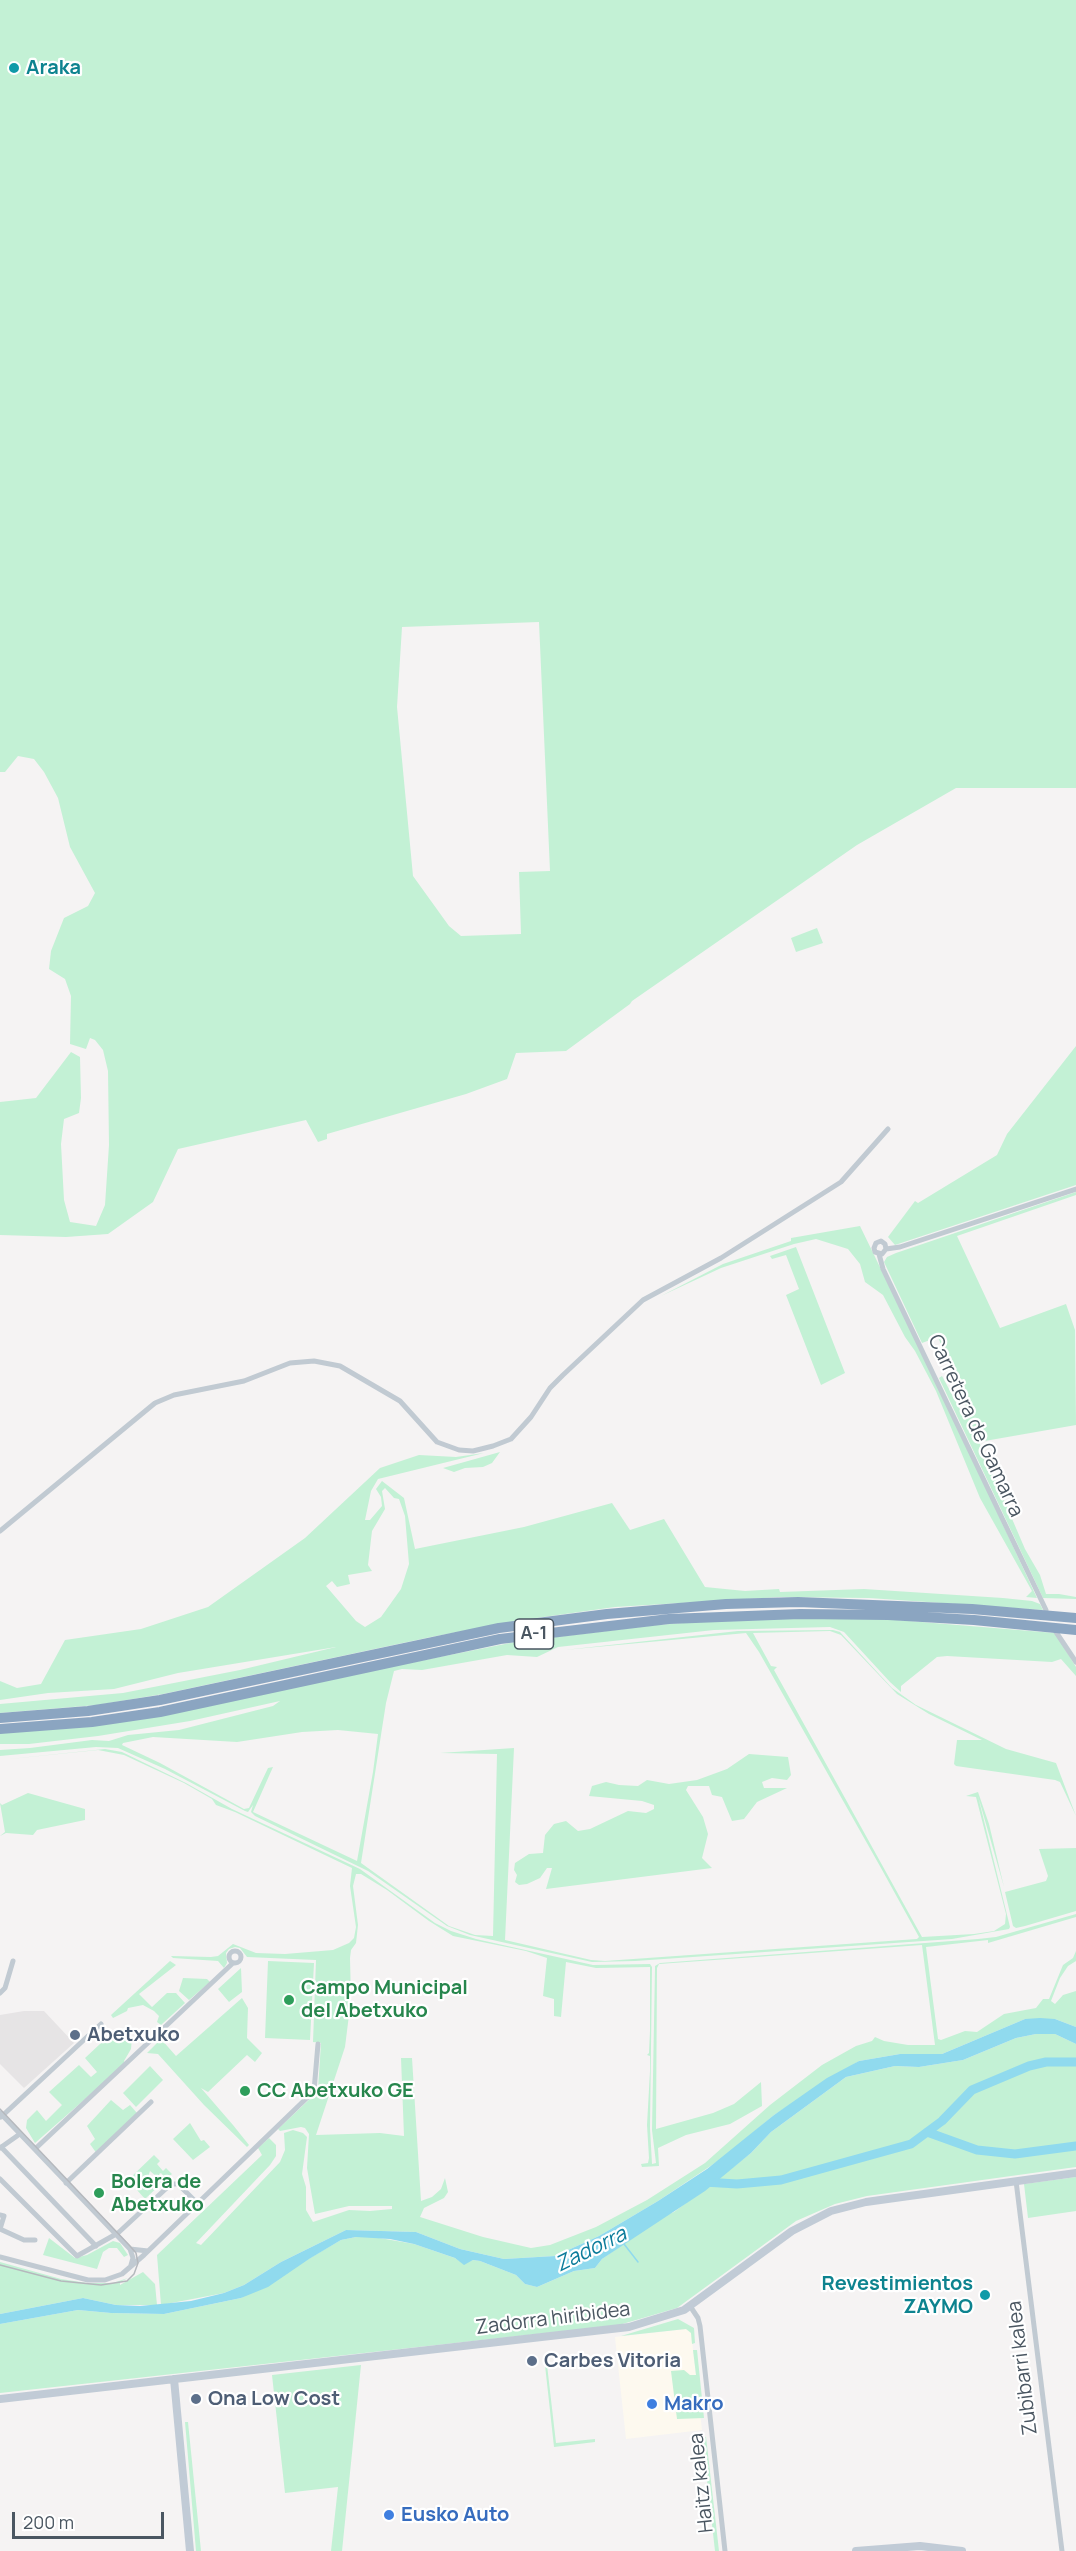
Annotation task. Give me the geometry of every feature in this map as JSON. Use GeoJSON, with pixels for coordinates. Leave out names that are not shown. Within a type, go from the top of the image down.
{"type":"FeatureCollection","features":[{"type":"Feature","properties":{"kind":"highway","name":"A-1"},"geometry":{"type":"LineString","coordinates":[[0,1718],[88,1711],[160,1700],[499,1628],[618,1613],[726,1604],[798,1602],[887,1604],[1076,1618]]}},
{"type":"Feature","properties":{"kind":"highway","name":"A-1"},"geometry":{"type":"LineString","coordinates":[[0,1729],[92,1722],[160,1712],[500,1639],[658,1620],[728,1615],[888,1615],[1076,1630]]}},
{"type":"Feature","properties":{"kind":"main road","name":"Zadorra hiribidea"},"geometry":{"type":"LineString","coordinates":[[0,2399],[619,2329],[662,2318],[690,2306],[792,2231],[831,2211],[866,2202],[1076,2173]]}},
{"type":"Feature","properties":{"kind":"main road"},"geometry":{"type":"LineString","coordinates":[[174,2379],[190,2551]]}},
{"type":"Feature","properties":{"kind":"main road"},"geometry":{"type":"LineString","coordinates":[[856,2551],[920,2546],[962,2551]]}},
{"type":"Feature","properties":{"kind":"street"},"geometry":{"type":"LineString","coordinates":[[0,1531],[140,1413],[155,1403],[174,1395],[244,1381],[290,1363],[314,1361],[340,1366],[400,1401],[437,1442],[459,1450],[473,1451],[511,1438],[531,1417],[562,1371],[652,1294],[722,1258],[841,1182],[888,1129]]}},
{"type":"Feature","properties":{"kind":"street"},"geometry":{"type":"LineString","coordinates":[[886,1249],[885,1244],[881,1241],[873,1248],[882,1254],[886,1249],[900,1247],[1076,1189]]}},
{"type":"Feature","properties":{"kind":"street","name":"Carretera de Gamarra"},"geometry":{"type":"LineString","coordinates":[[879,1254],[883,1269],[1046,1610]]}},
{"type":"Feature","properties":{"kind":"street"},"geometry":{"type":"LineString","coordinates":[[1056,1632],[1076,1662]]}},
{"type":"Feature","properties":{"kind":"street"},"geometry":{"type":"LineString","coordinates":[[0,1993],[4,1988],[13,1961]]}},
{"type":"Feature","properties":{"kind":"street"},"geometry":{"type":"LineString","coordinates":[[35,2149],[234,1963]]}},
{"type":"Feature","properties":{"kind":"street"},"geometry":{"type":"LineString","coordinates":[[100,2024],[1,2115],[130,2249],[133,2258],[130,2267]]}},
{"type":"Feature","properties":{"kind":"street"},"geometry":{"type":"LineString","coordinates":[[0,2257],[93,2281],[114,2278],[148,2251],[315,2091],[318,2044]]}},
{"type":"Feature","properties":{"kind":"street"},"geometry":{"type":"LineString","coordinates":[[66,2183],[151,2102]]}},
{"type":"Feature","properties":{"kind":"street"},"geometry":{"type":"LineString","coordinates":[[17,2136],[0,2148],[96,2246]]}},
{"type":"Feature","properties":{"kind":"street"},"geometry":{"type":"LineString","coordinates":[[0,2180],[74,2255],[80,2256],[116,2235],[171,2184],[178,2184],[197,2204]]}},
{"type":"Feature","properties":{"kind":"street","name":"Zubibarri kalea"},"geometry":{"type":"LineString","coordinates":[[1016,2181],[1062,2551]]}},
{"type":"Feature","properties":{"kind":"street"},"geometry":{"type":"LineString","coordinates":[[0,2215],[4,2216],[0,2229],[24,2240],[35,2241]]}},
{"type":"Feature","properties":{"kind":"street"},"geometry":{"type":"LineString","coordinates":[[130,2249],[148,2251]]}},
{"type":"Feature","properties":{"kind":"street","name":"Haitz kalea"},"geometry":{"type":"LineString","coordinates":[[690,2306],[700,2326],[724,2551]]}},
{"type":"Feature","properties":{"kind":"shaded area"},"geometry":{"type":"Polygon","coordinates":[[[24,2011],[44,2011],[74,2043],[24,2088],[0,2064],[0,2015],[24,2011]]]}},
{"type":"Feature","properties":{"kind":"shaded area"},"geometry":{"type":"Polygon","coordinates":[[[686,2329],[691,2332],[702,2430],[626,2439],[615,2337],[686,2329]]]}},
{"type":"Feature","properties":{"kind":"green space"},"geometry":{"type":"Polygon","coordinates":[[[0,0],[1076,0],[1076,788],[956,788],[857,845],[632,1001],[566,1051],[516,1053],[507,1079],[466,1094],[327,1134],[327,1139],[318,1142],[306,1120],[178,1149],[153,1202],[108,1234],[66,1237],[0,1235],[0,1102],[36,1098],[71,1052],[80,1057],[79,1113],[64,1119],[61,1144],[64,1200],[70,1222],[96,1226],[105,1205],[109,1145],[108,1071],[103,1050],[95,1040],[90,1038],[86,1049],[70,1044],[71,996],[65,979],[49,969],[51,951],[64,918],[88,906],[95,893],[70,847],[58,798],[34,759],[18,756],[5,772],[0,772],[0,0]],[[539,622],[402,627],[397,707],[413,876],[449,926],[461,936],[521,934],[519,872],[550,871],[539,622]]]}},
{"type":"Feature","properties":{"kind":"green space"},"geometry":{"type":"Polygon","coordinates":[[[817,928],[823,943],[796,952],[791,938],[817,928]]]}},
{"type":"Feature","properties":{"kind":"green space"},"geometry":{"type":"Polygon","coordinates":[[[1076,1046],[1076,1185],[895,1245],[888,1237],[915,1201],[918,1203],[997,1155],[1007,1134],[1076,1046]]]}},
{"type":"Feature","properties":{"kind":"green space"},"geometry":{"type":"Polygon","coordinates":[[[1076,1192],[1076,1195],[957,1236],[1000,1328],[1066,1304],[1075,1330],[1076,1425],[979,1442],[1025,1549],[1040,1575],[1046,1594],[1059,1594],[1076,1597],[1076,1599],[1043,1598],[939,1378],[942,1376],[963,1415],[969,1414],[938,1337],[922,1343],[884,1262],[887,1257],[896,1253],[1076,1192]]]}},
{"type":"Feature","properties":{"kind":"green space"},"geometry":{"type":"Polygon","coordinates":[[[860,1226],[1037,1598],[1026,1597],[1032,1591],[980,1498],[936,1391],[915,1351],[883,1295],[865,1282],[860,1264],[848,1249],[816,1239],[794,1244],[721,1268],[661,1296],[723,1264],[791,1241],[791,1238],[860,1226]]]}},
{"type":"Feature","properties":{"kind":"green space"},"geometry":{"type":"Polygon","coordinates":[[[796,1247],[845,1373],[821,1385],[786,1295],[799,1289],[786,1255],[772,1259],[770,1256],[796,1247]]]}},
{"type":"Feature","properties":{"kind":"green space"},"geometry":{"type":"Polygon","coordinates":[[[500,1452],[492,1463],[483,1467],[465,1468],[454,1472],[443,1468],[500,1452]]]}},
{"type":"Feature","properties":{"kind":"green space"},"geometry":{"type":"Polygon","coordinates":[[[484,1453],[378,1479],[371,1491],[365,1520],[370,1520],[382,1506],[381,1497],[376,1489],[382,1481],[404,1498],[415,1549],[524,1527],[612,1503],[630,1530],[664,1519],[705,1587],[745,1591],[779,1589],[780,1592],[864,1589],[1003,1598],[1032,1601],[1040,1604],[1043,1610],[869,1598],[780,1597],[615,1607],[522,1620],[431,1637],[163,1694],[97,1705],[0,1713],[0,1704],[123,1693],[240,1670],[336,1647],[178,1673],[114,1689],[48,1693],[0,1700],[0,1681],[17,1688],[41,1684],[65,1640],[141,1629],[208,1607],[305,1538],[380,1468],[419,1455],[456,1457],[484,1453]],[[385,1488],[382,1491],[385,1509],[372,1531],[368,1565],[372,1571],[348,1575],[350,1584],[337,1587],[332,1581],[326,1586],[356,1621],[365,1627],[381,1617],[401,1589],[409,1564],[405,1516],[399,1499],[394,1498],[385,1488]]]}},
{"type":"Feature","properties":{"kind":"green space"},"geometry":{"type":"Polygon","coordinates":[[[739,1619],[885,1619],[1055,1633],[1076,1667],[1076,1676],[1061,1659],[1052,1662],[947,1656],[937,1657],[901,1686],[901,1692],[844,1632],[830,1627],[714,1630],[558,1647],[537,1657],[507,1655],[422,1670],[394,1671],[386,1703],[361,1863],[449,1926],[475,1935],[493,1936],[497,1754],[440,1753],[514,1748],[505,1940],[591,1960],[605,1961],[917,1939],[919,1937],[881,1868],[759,1652],[746,1633],[564,1650],[738,1631],[833,1630],[840,1632],[892,1688],[916,1705],[1006,1749],[1056,1763],[1076,1816],[1060,1782],[956,1766],[954,1764],[957,1740],[982,1740],[929,1714],[897,1694],[841,1635],[830,1631],[753,1633],[771,1666],[777,1667],[774,1670],[922,1937],[994,1931],[1005,1924],[1006,1914],[976,1797],[966,1796],[978,1792],[989,1824],[1004,1887],[978,1796],[1010,1927],[1009,1929],[952,1939],[592,1962],[470,1935],[447,1926],[368,1871],[255,1816],[251,1812],[253,1805],[248,1812],[245,1811],[165,1769],[118,1748],[96,1747],[0,1756],[0,1750],[92,1740],[109,1741],[128,1735],[179,1730],[273,1706],[280,1701],[190,1721],[98,1736],[29,1744],[0,1744],[0,1733],[97,1725],[515,1642],[656,1625],[739,1619]],[[338,1730],[302,1732],[237,1742],[153,1737],[122,1745],[244,1809],[249,1808],[268,1768],[273,1767],[253,1812],[357,1861],[378,1734],[338,1730]]]}},
{"type":"Feature","properties":{"kind":"green space"},"geometry":{"type":"Polygon","coordinates":[[[105,1749],[122,1752],[186,1783],[232,1809],[360,1869],[435,1923],[451,1931],[476,1939],[593,1965],[650,1964],[652,1967],[650,2128],[652,2164],[656,2163],[652,2130],[655,1966],[660,1963],[996,1937],[1076,1914],[1076,1917],[988,1943],[988,1940],[926,1947],[938,2039],[941,2040],[965,2031],[977,2032],[1004,2014],[1036,2008],[1043,1999],[1049,1999],[1063,1965],[1073,1958],[1076,1951],[1076,1961],[1068,1966],[1060,1978],[1051,2001],[1055,2004],[1063,1995],[1076,1991],[1076,2027],[1055,2019],[1025,2019],[942,2054],[900,2054],[859,2061],[774,2115],[727,2155],[658,2201],[599,2236],[555,2256],[504,2259],[460,2249],[416,2232],[346,2230],[281,2262],[244,2285],[224,2293],[161,2305],[157,2255],[262,2155],[258,2148],[269,2138],[276,2145],[276,2156],[270,2165],[196,2243],[201,2245],[280,2162],[285,2150],[284,2133],[293,2130],[307,2137],[302,2174],[306,2187],[306,2210],[313,2222],[349,2210],[392,2209],[392,2206],[349,2206],[315,2214],[307,2168],[309,2134],[305,2128],[301,2127],[280,2131],[278,2129],[318,2089],[321,2043],[313,2042],[316,1960],[247,1957],[240,1948],[235,1947],[226,1953],[227,1963],[224,1968],[218,1961],[171,1956],[218,1956],[233,1944],[256,1953],[285,1954],[333,1950],[349,1943],[354,1938],[356,1927],[350,1886],[352,1868],[216,1805],[212,1799],[184,1783],[124,1755],[98,1750],[0,1760],[105,1749]],[[356,1874],[353,1886],[358,1925],[356,1943],[351,1950],[350,1958],[351,1999],[345,2047],[316,2135],[380,2133],[404,2136],[401,2058],[412,2058],[421,2201],[432,2197],[441,2189],[445,2178],[448,2192],[444,2198],[424,2208],[420,2217],[483,2237],[531,2248],[550,2245],[596,2227],[647,2200],[705,2163],[770,2105],[822,2065],[856,2046],[872,2041],[875,2037],[908,2045],[935,2045],[922,1945],[659,1964],[657,1968],[656,2129],[713,2113],[734,2104],[761,2082],[762,2106],[730,2124],[686,2135],[658,2148],[659,2166],[642,2167],[641,2164],[648,2163],[649,2158],[647,2125],[650,2056],[647,2055],[650,2031],[650,1967],[596,1968],[566,1962],[561,2017],[554,2016],[554,1999],[543,1996],[547,1958],[526,1951],[453,1936],[361,1874],[356,1874]]]}},
{"type":"Feature","properties":{"kind":"green space"},"geometry":{"type":"Polygon","coordinates":[[[749,1754],[788,1757],[791,1775],[787,1780],[772,1778],[762,1782],[764,1788],[787,1788],[757,1802],[744,1819],[732,1821],[722,1797],[712,1795],[709,1786],[688,1786],[686,1790],[703,1817],[708,1834],[702,1858],[712,1868],[546,1889],[552,1868],[547,1868],[540,1878],[527,1884],[519,1885],[515,1882],[517,1875],[514,1870],[515,1863],[529,1854],[543,1853],[545,1835],[554,1824],[566,1821],[578,1831],[590,1829],[628,1811],[646,1813],[654,1809],[654,1805],[642,1801],[589,1796],[592,1786],[606,1782],[638,1786],[647,1780],[669,1784],[697,1780],[727,1769],[749,1754]]]}},
{"type":"Feature","properties":{"kind":"green space"},"geometry":{"type":"Polygon","coordinates":[[[28,1793],[85,1809],[85,1820],[37,1830],[33,1835],[6,1833],[0,1836],[5,1832],[0,1803],[2,1805],[28,1793]]]}},
{"type":"Feature","properties":{"kind":"green space"},"geometry":{"type":"Polygon","coordinates":[[[1076,1848],[1076,1911],[1025,1926],[1016,1928],[1013,1926],[1005,1892],[1046,1881],[1048,1876],[1039,1849],[1076,1848]]]}},
{"type":"Feature","properties":{"kind":"green space"},"geometry":{"type":"Polygon","coordinates":[[[170,1961],[176,1965],[139,1994],[152,2007],[167,1993],[176,1993],[185,2003],[161,2025],[157,2022],[159,2016],[143,2005],[128,2008],[127,2011],[113,2018],[111,2015],[170,1961]]]}},
{"type":"Feature","properties":{"kind":"green space","name":"Campo Municipal del Abetxuko"},"geometry":{"type":"Polygon","coordinates":[[[268,1961],[314,1963],[310,2040],[265,2038],[268,1961]]]}},
{"type":"Feature","properties":{"kind":"green space"},"geometry":{"type":"Polygon","coordinates":[[[241,1968],[242,1992],[229,2002],[218,1989],[241,1968]]]}},
{"type":"Feature","properties":{"kind":"green space"},"geometry":{"type":"Polygon","coordinates":[[[183,1978],[207,1979],[210,1982],[189,2000],[179,1991],[183,1978]]]}},
{"type":"Feature","properties":{"kind":"green space"},"geometry":{"type":"Polygon","coordinates":[[[242,1998],[248,2008],[247,2038],[262,2053],[255,2062],[247,2055],[208,2092],[201,2088],[249,2145],[247,2147],[204,2105],[158,2054],[147,2053],[161,2039],[176,2056],[242,1998]]]}},
{"type":"Feature","properties":{"kind":"green space"},"geometry":{"type":"Polygon","coordinates":[[[115,2030],[127,2042],[132,2037],[131,2049],[124,2061],[125,2064],[35,2143],[26,2128],[27,2120],[37,2110],[46,2121],[62,2105],[49,2092],[79,2065],[91,2077],[97,2072],[85,2058],[115,2030]]]}},
{"type":"Feature","properties":{"kind":"green space"},"geometry":{"type":"Polygon","coordinates":[[[1036,2034],[1055,2034],[1076,2044],[1076,2167],[867,2196],[835,2204],[796,2221],[677,2308],[619,2325],[0,2393],[0,2324],[78,2310],[164,2314],[241,2298],[341,2240],[374,2237],[414,2244],[455,2258],[464,2264],[473,2260],[480,2261],[516,2275],[525,2284],[537,2287],[574,2271],[595,2268],[602,2259],[664,2216],[674,2212],[732,2168],[751,2153],[771,2132],[846,2077],[895,2066],[919,2067],[963,2060],[1016,2038],[1036,2034]]]}},
{"type":"Feature","properties":{"kind":"green space"},"geometry":{"type":"Polygon","coordinates":[[[150,2066],[163,2080],[136,2107],[123,2093],[150,2066]]]}},
{"type":"Feature","properties":{"kind":"green space"},"geometry":{"type":"Polygon","coordinates":[[[111,2100],[123,2110],[130,2105],[137,2113],[97,2154],[90,2144],[95,2139],[87,2126],[111,2100]]]}},
{"type":"Feature","properties":{"kind":"green space"},"geometry":{"type":"Polygon","coordinates":[[[190,2123],[201,2141],[204,2140],[210,2147],[193,2160],[173,2139],[190,2123]]]}},
{"type":"Feature","properties":{"kind":"green space"},"geometry":{"type":"Polygon","coordinates":[[[154,2155],[160,2161],[157,2164],[163,2171],[166,2168],[172,2174],[166,2179],[161,2173],[159,2174],[164,2181],[145,2199],[137,2190],[150,2178],[156,2176],[150,2171],[148,2177],[136,2188],[128,2180],[154,2155]]]}},
{"type":"Feature","properties":{"kind":"green space"},"geometry":{"type":"Polygon","coordinates":[[[1076,2177],[1076,2211],[1028,2218],[1024,2184],[1076,2177]]]}},
{"type":"Feature","properties":{"kind":"green space"},"geometry":{"type":"Polygon","coordinates":[[[49,2238],[75,2258],[87,2255],[113,2241],[120,2243],[128,2255],[124,2257],[117,2248],[109,2248],[103,2252],[97,2269],[43,2255],[49,2238]]]}},
{"type":"Feature","properties":{"kind":"green space"},"geometry":{"type":"Polygon","coordinates":[[[0,2262],[61,2279],[87,2283],[113,2283],[128,2278],[120,2282],[120,2285],[143,2272],[155,2284],[157,2305],[116,2305],[83,2298],[0,2314],[0,2262]]]}},
{"type":"Feature","properties":{"kind":"green space"},"geometry":{"type":"Polygon","coordinates":[[[678,2319],[694,2328],[695,2343],[692,2344],[691,2333],[686,2329],[621,2336],[678,2319]]]}},
{"type":"Feature","properties":{"kind":"green space"},"geometry":{"type":"Polygon","coordinates":[[[693,2350],[697,2350],[704,2418],[677,2419],[671,2371],[684,2370],[690,2375],[696,2375],[693,2350]]]}},
{"type":"Feature","properties":{"kind":"green space"},"geometry":{"type":"Polygon","coordinates":[[[544,2356],[546,2356],[556,2443],[595,2439],[595,2442],[554,2447],[544,2356]]]}},
{"type":"Feature","properties":{"kind":"green space"},"geometry":{"type":"Polygon","coordinates":[[[361,2365],[342,2551],[331,2551],[338,2487],[285,2493],[272,2375],[361,2365]]]}},
{"type":"Feature","properties":{"kind":"green space"},"geometry":{"type":"Polygon","coordinates":[[[185,2422],[188,2422],[201,2551],[196,2551],[185,2422]]]}},
{"type":"Feature","properties":{"kind":"green space"},"geometry":{"type":"Polygon","coordinates":[[[702,2436],[706,2437],[719,2551],[715,2551],[702,2436]]]}},
{"type":"Feature","properties":{"kind":"water","name":"Zadorra"},"geometry":{"type":"Polygon","coordinates":[[[1025,2019],[1055,2019],[1076,2027],[1076,2044],[1055,2034],[1036,2034],[1016,2038],[963,2060],[919,2067],[895,2066],[846,2077],[771,2132],[751,2153],[705,2191],[602,2259],[595,2268],[574,2271],[537,2287],[525,2284],[516,2275],[480,2261],[473,2260],[464,2265],[455,2258],[414,2244],[390,2239],[356,2237],[341,2240],[268,2287],[241,2298],[164,2314],[78,2310],[0,2324],[0,2314],[83,2298],[116,2305],[140,2306],[191,2301],[224,2293],[244,2285],[281,2262],[346,2230],[416,2232],[460,2249],[504,2259],[555,2256],[599,2236],[658,2201],[707,2169],[774,2115],[827,2078],[859,2061],[900,2054],[942,2054],[1025,2019]]]}},
{"type":"Feature","properties":{"kind":"waterway"},"geometry":{"type":"LineString","coordinates":[[704,2182],[737,2184],[781,2180],[911,2144],[942,2121],[972,2090],[1029,2066],[1046,2062],[1076,2062]]}},
{"type":"Feature","properties":{"kind":"waterway"},"geometry":{"type":"LineString","coordinates":[[927,2132],[977,2150],[1015,2154],[1076,2146]]}},
{"type":"Feature","properties":{"kind":"waterway","name":"Zadorra"},"geometry":{"type":"LineString","coordinates":[[624,2244],[638,2262]]}},
{"type":"Feature","properties":{"kind":"tram line"},"geometry":{"type":"LineString","coordinates":[[0,2109],[130,2246],[136,2253],[138,2263],[134,2274],[127,2281],[101,2285],[61,2281],[0,2265]]}},
{"type":"Feature","properties":{"kind":"place","name":"Araka"},"geometry":{"type":"Point","coordinates":[14,68]}},
{"type":"Feature","properties":{"kind":"place","name":"Campo Municipal del Abetxuko"},"geometry":{"type":"Point","coordinates":[289,2000]}},
{"type":"Feature","properties":{"kind":"place","name":"Abetxuko"},"geometry":{"type":"Point","coordinates":[75,2035]}},
{"type":"Feature","properties":{"kind":"place","name":"CC Abetxuko GE"},"geometry":{"type":"Point","coordinates":[245,2091]}},
{"type":"Feature","properties":{"kind":"place","name":"Bolera de Abetxuko"},"geometry":{"type":"Point","coordinates":[99,2193]}},
{"type":"Feature","properties":{"kind":"place","name":"Revestimientos ZAYMO"},"geometry":{"type":"Point","coordinates":[985,2295]}},
{"type":"Feature","properties":{"kind":"place","name":"Carbes Vitoria"},"geometry":{"type":"Point","coordinates":[532,2361]}},
{"type":"Feature","properties":{"kind":"place","name":"Ona Low Cost"},"geometry":{"type":"Point","coordinates":[196,2399]}},
{"type":"Feature","properties":{"kind":"place","name":"Makro"},"geometry":{"type":"Point","coordinates":[652,2404]}},
{"type":"Feature","properties":{"kind":"place","name":"Eusko Auto"},"geometry":{"type":"Point","coordinates":[389,2515]}}]}
